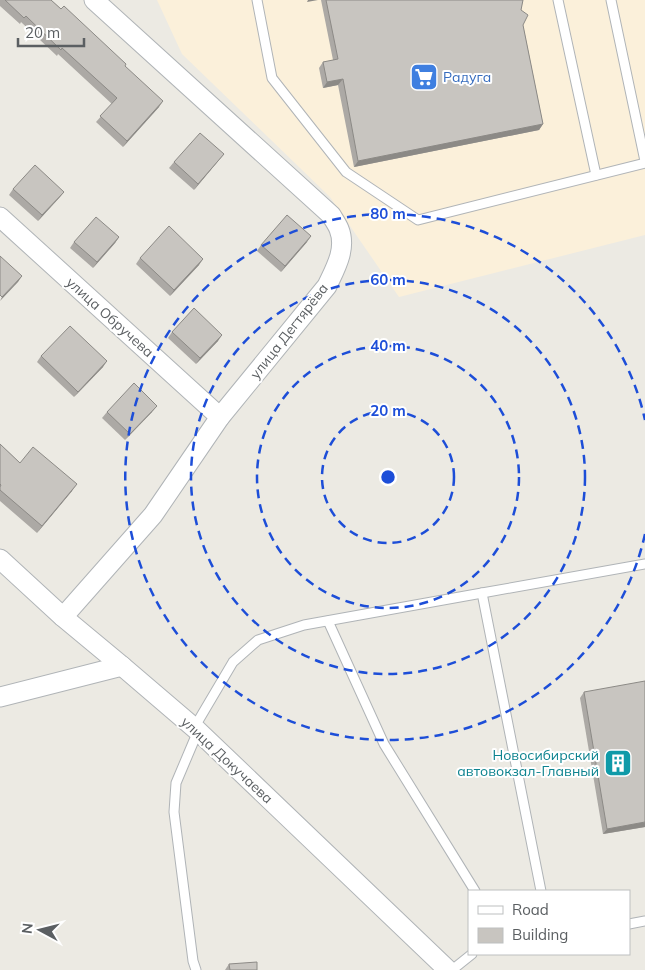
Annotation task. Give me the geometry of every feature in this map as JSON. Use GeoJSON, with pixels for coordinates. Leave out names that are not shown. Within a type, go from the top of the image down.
{"type":"FeatureCollection","features":[{"type":"Feature","properties":{"kind":"street","name":"улица Дегтярёва"},"geometry":{"type":"LineString","coordinates":[[63,617],[154,515],[220,418],[327,286],[342,249],[340,231],[331,215],[94,0]]}},
{"type":"Feature","properties":{"kind":"street","name":"улица Обручева"},"geometry":{"type":"LineString","coordinates":[[0,217],[220,418]]}},
{"type":"Feature","properties":{"kind":"street","name":"улица Докучаева"},"geometry":{"type":"LineString","coordinates":[[0,559],[63,617],[196,730],[448,970]]}},
{"type":"Feature","properties":{"kind":"street"},"geometry":{"type":"LineString","coordinates":[[0,696],[122,666]]}},
{"type":"Feature","properties":{"kind":"lane"},"geometry":{"type":"LineString","coordinates":[[257,0],[272,78],[346,172],[418,220],[645,162],[612,0]]}},
{"type":"Feature","properties":{"kind":"lane"},"geometry":{"type":"LineString","coordinates":[[558,0],[596,175]]}},
{"type":"Feature","properties":{"kind":"lane"},"geometry":{"type":"LineString","coordinates":[[196,970],[193,961],[174,812],[176,783],[196,730],[233,662],[258,640],[304,625],[645,564]]}},
{"type":"Feature","properties":{"kind":"lane"},"geometry":{"type":"LineString","coordinates":[[482,593],[541,890]]}},
{"type":"Feature","properties":{"kind":"lane"},"geometry":{"type":"LineString","coordinates":[[328,621],[384,744],[473,890]]}},
{"type":"Feature","properties":{"kind":"lane"},"geometry":{"type":"LineString","coordinates":[[630,924],[645,920]]}},
{"type":"Feature","properties":{"kind":"lane"},"geometry":{"type":"LineString","coordinates":[[452,970],[471,955]]}},
{"type":"Feature","properties":{"kind":"shaded area"},"geometry":{"type":"Polygon","coordinates":[[[157,0],[645,0],[645,235],[399,297],[330,197],[182,54],[157,0]]]}},
{"type":"Feature","properties":{"kind":"building"},"geometry":{"type":"Polygon","coordinates":[[[5,0],[51,0],[61,9],[64,6],[163,101],[127,141],[100,116],[117,98],[62,48],[61,50],[26,16],[24,18],[5,0]]]}},
{"type":"Feature","properties":{"kind":"building","name":"Радуга"},"geometry":{"type":"Polygon","coordinates":[[[326,0],[523,0],[521,10],[528,15],[523,25],[543,124],[358,161],[343,79],[327,82],[323,62],[338,59],[326,0]]]}},
{"type":"Feature","properties":{"kind":"building"},"geometry":{"type":"Polygon","coordinates":[[[200,133],[224,154],[198,184],[174,162],[200,133]]]}},
{"type":"Feature","properties":{"kind":"building"},"geometry":{"type":"Polygon","coordinates":[[[35,165],[64,192],[42,215],[13,189],[35,165]]]}},
{"type":"Feature","properties":{"kind":"building"},"geometry":{"type":"Polygon","coordinates":[[[287,215],[311,236],[285,266],[261,245],[287,215]]]}},
{"type":"Feature","properties":{"kind":"building"},"geometry":{"type":"Polygon","coordinates":[[[96,217],[119,237],[97,262],[74,242],[96,217]]]}},
{"type":"Feature","properties":{"kind":"building"},"geometry":{"type":"Polygon","coordinates":[[[169,226],[203,259],[174,290],[140,258],[169,226]]]}},
{"type":"Feature","properties":{"kind":"building"},"geometry":{"type":"Polygon","coordinates":[[[0,256],[22,276],[2,297],[0,295],[0,256]]]}},
{"type":"Feature","properties":{"kind":"building"},"geometry":{"type":"Polygon","coordinates":[[[194,308],[222,335],[200,358],[172,332],[194,308]]]}},
{"type":"Feature","properties":{"kind":"building"},"geometry":{"type":"Polygon","coordinates":[[[70,326],[107,361],[78,392],[41,356],[70,326]]]}},
{"type":"Feature","properties":{"kind":"building"},"geometry":{"type":"Polygon","coordinates":[[[134,383],[157,406],[130,434],[107,412],[134,383]]]}},
{"type":"Feature","properties":{"kind":"building"},"geometry":{"type":"Polygon","coordinates":[[[0,444],[20,463],[33,447],[77,484],[42,526],[0,490],[0,444]]]}},
{"type":"Feature","properties":{"kind":"building","name":"Новосибирский автовокзал-Главный"},"geometry":{"type":"Polygon","coordinates":[[[645,681],[645,822],[607,829],[584,692],[645,681]]]}},
{"type":"Feature","properties":{"kind":"building"},"geometry":{"type":"Polygon","coordinates":[[[257,962],[257,970],[230,970],[229,964],[257,962]]]}},
{"type":"Feature","properties":{"kind":"place","name":"Радуга"},"geometry":{"type":"Point","coordinates":[424,77]}},
{"type":"Feature","properties":{"kind":"place","name":"Новосибирский автовокзал-Главный"},"geometry":{"type":"Point","coordinates":[618,763]}}]}
